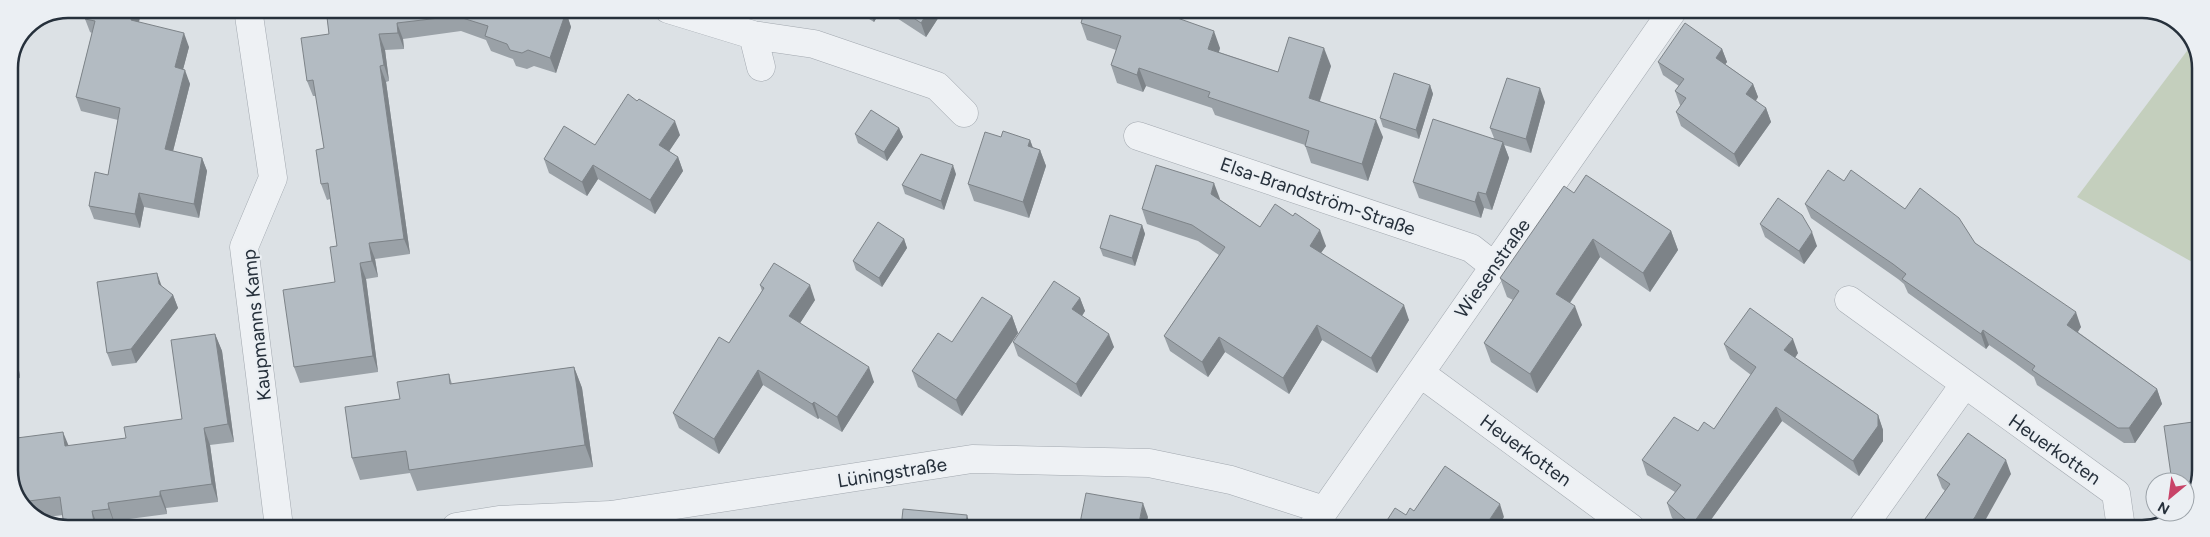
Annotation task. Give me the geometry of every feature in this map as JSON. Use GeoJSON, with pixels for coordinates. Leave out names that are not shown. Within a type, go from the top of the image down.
{"type":"FeatureCollection","features":[{"type":"Feature","properties":{"kind":"street","name":"Kaupmanns Kamp"},"geometry":{"type":"LineString","coordinates":[[249,18],[273,178],[244,247],[278,520]]}},
{"type":"Feature","properties":{"kind":"street"},"geometry":{"type":"LineString","coordinates":[[697,18],[753,35],[814,44],[936,86],[964,113]]}},
{"type":"Feature","properties":{"kind":"street","name":"Wiesenstraße"},"geometry":{"type":"LineString","coordinates":[[1318,519],[1667,18]]}},
{"type":"Feature","properties":{"kind":"street"},"geometry":{"type":"LineString","coordinates":[[753,35],[762,68]]}},
{"type":"Feature","properties":{"kind":"street","name":"Elsa-Brandström-Straße"},"geometry":{"type":"LineString","coordinates":[[1138,136],[1471,248],[1494,266]]}},
{"type":"Feature","properties":{"kind":"street","name":"Heuerkotten"},"geometry":{"type":"LineString","coordinates":[[1849,300],[1964,385],[2116,492],[2120,520]]}},
{"type":"Feature","properties":{"kind":"street","name":"Heuerkotten"},"geometry":{"type":"LineString","coordinates":[[1420,373],[1620,520]]}},
{"type":"Feature","properties":{"kind":"street"},"geometry":{"type":"LineString","coordinates":[[1868,520],[1964,385]]}},
{"type":"Feature","properties":{"kind":"street","name":"Lüningstraße"},"geometry":{"type":"LineString","coordinates":[[499,520],[611,515],[972,459],[1149,463],[1231,480],[1318,519]]}},
{"type":"Feature","properties":{"kind":"green space"},"geometry":{"type":"Polygon","coordinates":[[[2189,48],[2192,58],[2192,262],[2077,197],[2189,48]]]}},
{"type":"Feature","properties":{"kind":"building"},"geometry":{"type":"Polygon","coordinates":[[[132,18],[131,20],[184,33],[175,67],[185,70],[165,149],[202,158],[194,204],[139,193],[135,214],[89,206],[95,172],[108,175],[120,108],[76,97],[95,21],[85,19],[132,18]]]}},
{"type":"Feature","properties":{"kind":"building"},"geometry":{"type":"Polygon","coordinates":[[[327,18],[439,18],[397,23],[398,33],[379,34],[384,65],[380,66],[404,239],[369,243],[372,261],[360,263],[373,356],[294,367],[283,290],[335,282],[330,247],[337,246],[328,183],[321,184],[316,150],[324,148],[313,80],[307,81],[301,38],[329,34],[327,18]]]}},
{"type":"Feature","properties":{"kind":"building"},"geometry":{"type":"Polygon","coordinates":[[[462,18],[564,18],[550,58],[528,50],[522,53],[510,50],[507,44],[485,36],[488,26],[462,18]]]}},
{"type":"Feature","properties":{"kind":"building"},"geometry":{"type":"Polygon","coordinates":[[[914,18],[924,18],[921,23],[914,18]]]}},
{"type":"Feature","properties":{"kind":"building"},"geometry":{"type":"Polygon","coordinates":[[[1082,18],[1177,18],[1214,31],[1208,49],[1278,72],[1289,37],[1324,48],[1309,98],[1376,120],[1362,164],[1305,146],[1309,131],[1208,97],[1210,92],[1139,68],[1137,75],[1111,65],[1121,36],[1081,23],[1082,18]]]}},
{"type":"Feature","properties":{"kind":"building"},"geometry":{"type":"Polygon","coordinates":[[[1685,23],[1722,49],[1716,58],[1753,84],[1746,94],[1766,108],[1734,154],[1676,112],[1686,98],[1675,91],[1684,79],[1658,62],[1685,23]]]}},
{"type":"Feature","properties":{"kind":"building"},"geometry":{"type":"Polygon","coordinates":[[[1394,73],[1430,85],[1416,130],[1380,118],[1394,73]]]}},
{"type":"Feature","properties":{"kind":"building"},"geometry":{"type":"Polygon","coordinates":[[[1507,78],[1540,88],[1526,139],[1490,128],[1507,78]]]}},
{"type":"Feature","properties":{"kind":"building"},"geometry":{"type":"Polygon","coordinates":[[[628,94],[637,101],[639,99],[675,121],[659,145],[678,157],[650,200],[593,165],[582,182],[544,159],[564,126],[595,145],[628,94]]]}},
{"type":"Feature","properties":{"kind":"building"},"geometry":{"type":"Polygon","coordinates":[[[871,110],[899,128],[884,152],[855,134],[871,110]]]}},
{"type":"Feature","properties":{"kind":"building"},"geometry":{"type":"Polygon","coordinates":[[[1433,119],[1503,142],[1486,194],[1478,192],[1475,202],[1413,182],[1433,119]]]}},
{"type":"Feature","properties":{"kind":"building"},"geometry":{"type":"Polygon","coordinates":[[[1003,131],[1030,140],[1028,146],[1040,150],[1023,202],[968,184],[985,132],[1001,137],[1003,131]]]}},
{"type":"Feature","properties":{"kind":"building"},"geometry":{"type":"Polygon","coordinates":[[[921,154],[953,165],[941,201],[902,185],[921,154]]]}},
{"type":"Feature","properties":{"kind":"building"},"geometry":{"type":"Polygon","coordinates":[[[1156,165],[1214,183],[1211,194],[1260,227],[1275,204],[1293,216],[1295,213],[1320,230],[1310,246],[1404,305],[1371,358],[1317,325],[1283,378],[1219,337],[1202,362],[1164,336],[1225,247],[1192,225],[1142,209],[1156,165]]]}},
{"type":"Feature","properties":{"kind":"building"},"geometry":{"type":"Polygon","coordinates":[[[1828,170],[1844,181],[1851,170],[1905,209],[1920,188],[1959,218],[1975,243],[2076,312],[2067,325],[2157,389],[2129,428],[2118,428],[2032,370],[2035,366],[1983,330],[1981,334],[1902,279],[1906,274],[1805,204],[1828,170]]]}},
{"type":"Feature","properties":{"kind":"building"},"geometry":{"type":"Polygon","coordinates":[[[1586,175],[1671,231],[1643,273],[1593,239],[1556,294],[1575,306],[1530,374],[1484,343],[1519,291],[1500,278],[1564,186],[1574,193],[1586,175]]]}},
{"type":"Feature","properties":{"kind":"building"},"geometry":{"type":"Polygon","coordinates":[[[1778,198],[1802,215],[1812,232],[1799,251],[1760,224],[1778,198]]]}},
{"type":"Feature","properties":{"kind":"building"},"geometry":{"type":"Polygon","coordinates":[[[1110,215],[1142,225],[1132,258],[1100,248],[1110,215]]]}},
{"type":"Feature","properties":{"kind":"building"},"geometry":{"type":"Polygon","coordinates":[[[878,222],[904,239],[879,278],[853,261],[878,222]]]}},
{"type":"Feature","properties":{"kind":"building"},"geometry":{"type":"Polygon","coordinates":[[[774,263],[810,285],[789,316],[869,367],[837,417],[814,402],[812,404],[758,370],[714,439],[673,413],[719,337],[729,343],[764,288],[760,285],[774,263]]]}},
{"type":"Feature","properties":{"kind":"building"},"geometry":{"type":"Polygon","coordinates":[[[157,273],[159,284],[173,295],[131,349],[107,353],[97,282],[157,273]]]}},
{"type":"Feature","properties":{"kind":"building"},"geometry":{"type":"Polygon","coordinates":[[[1054,281],[1080,298],[1072,309],[1109,334],[1076,384],[1013,342],[1054,281]]]}},
{"type":"Feature","properties":{"kind":"building"},"geometry":{"type":"Polygon","coordinates":[[[982,297],[1012,316],[956,400],[912,371],[938,333],[952,342],[982,297]]]}},
{"type":"Feature","properties":{"kind":"building"},"geometry":{"type":"Polygon","coordinates":[[[1750,308],[1793,339],[1784,350],[1878,415],[1878,426],[1853,461],[1776,407],[1696,520],[1686,520],[1667,503],[1681,485],[1642,460],[1674,417],[1698,431],[1704,422],[1714,429],[1756,367],[1724,344],[1750,308]]]}},
{"type":"Feature","properties":{"kind":"building"},"geometry":{"type":"Polygon","coordinates":[[[215,334],[228,424],[204,428],[212,484],[160,491],[160,496],[108,503],[109,509],[92,511],[94,520],[63,520],[60,497],[29,501],[21,489],[18,479],[18,438],[63,432],[65,446],[126,438],[124,427],[182,419],[171,340],[215,334]]]}},
{"type":"Feature","properties":{"kind":"building"},"geometry":{"type":"Polygon","coordinates":[[[574,367],[585,445],[409,470],[406,451],[352,458],[345,407],[400,399],[397,382],[449,374],[450,384],[574,367]]]}},
{"type":"Feature","properties":{"kind":"building"},"geometry":{"type":"Polygon","coordinates":[[[2192,422],[2192,472],[2171,472],[2164,426],[2192,422]]]}},
{"type":"Feature","properties":{"kind":"building"},"geometry":{"type":"Polygon","coordinates":[[[1968,433],[2006,460],[1973,520],[1924,520],[1950,484],[1937,475],[1968,433]]]}},
{"type":"Feature","properties":{"kind":"building"},"geometry":{"type":"Polygon","coordinates":[[[1445,466],[1500,504],[1489,520],[1387,520],[1395,508],[1406,515],[1410,508],[1414,511],[1445,466]]]}},
{"type":"Feature","properties":{"kind":"building"},"geometry":{"type":"Polygon","coordinates":[[[1086,493],[1143,503],[1140,520],[1081,520],[1086,493]]]}},
{"type":"Feature","properties":{"kind":"building"},"geometry":{"type":"Polygon","coordinates":[[[903,509],[967,515],[967,520],[902,520],[903,509]]]}}]}
